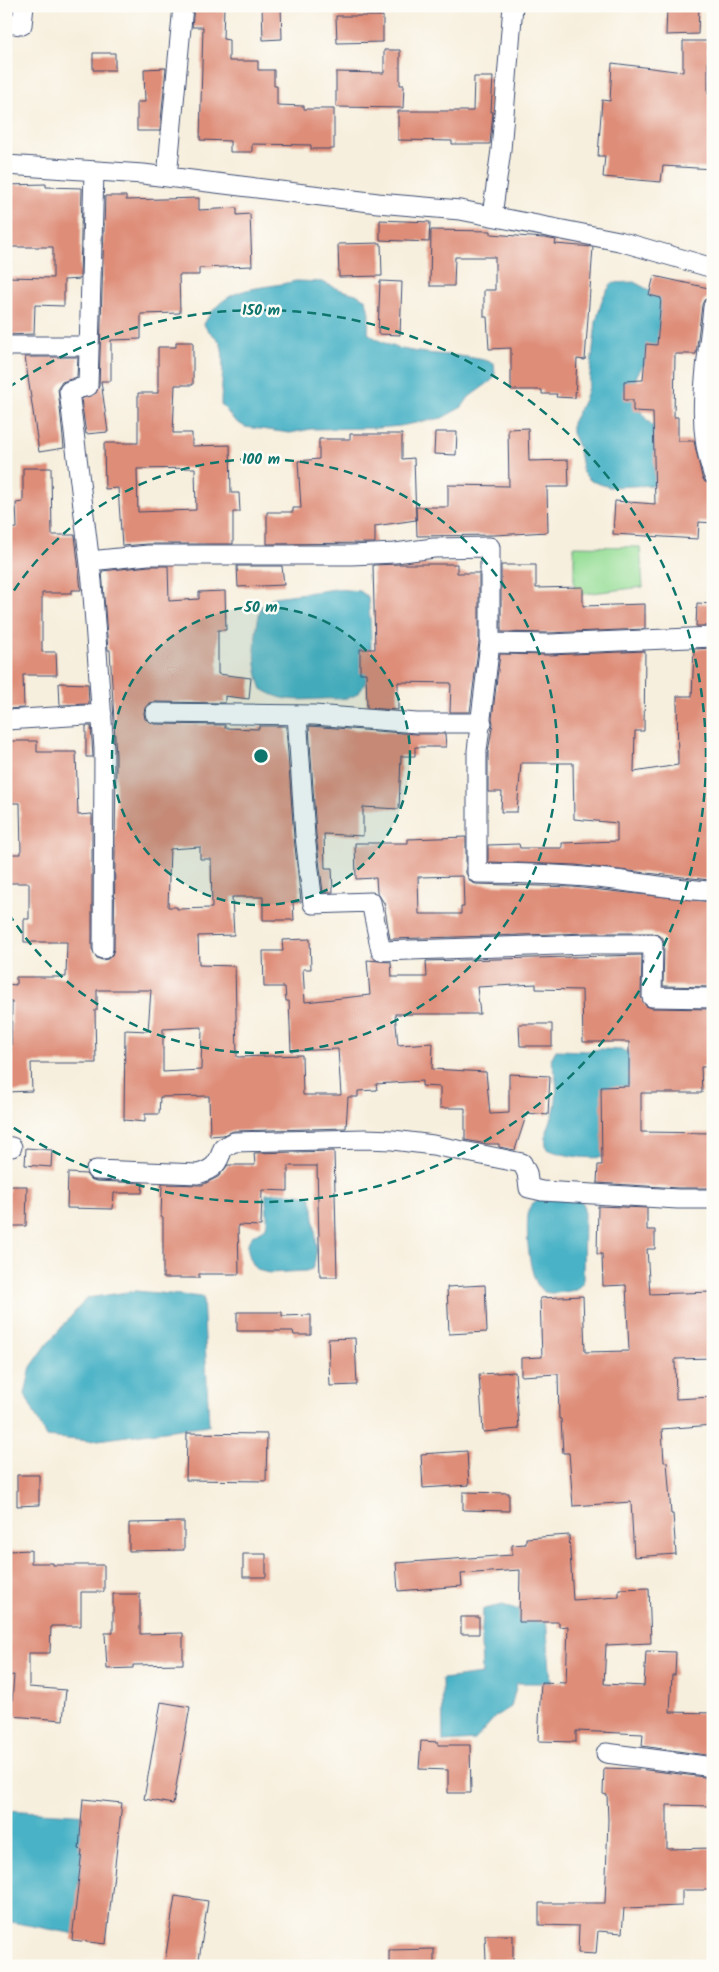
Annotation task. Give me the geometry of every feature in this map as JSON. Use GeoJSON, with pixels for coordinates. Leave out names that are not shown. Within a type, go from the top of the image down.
{"type":"FeatureCollection","features":[{"type":"Feature","properties":{"kind":"street"},"geometry":{"type":"LineString","coordinates":[[6,23],[22,25],[24,6]]}},
{"type":"Feature","properties":{"kind":"street"},"geometry":{"type":"LineString","coordinates":[[167,177],[183,6]]}},
{"type":"Feature","properties":{"kind":"street"},"geometry":{"type":"LineString","coordinates":[[492,216],[501,150],[513,6]]}},
{"type":"Feature","properties":{"kind":"street"},"geometry":{"type":"LineString","coordinates":[[6,165],[167,177],[369,202],[460,210],[619,241],[713,268]]}},
{"type":"Feature","properties":{"kind":"street"},"geometry":{"type":"LineString","coordinates":[[94,172],[88,386],[69,391],[90,561],[102,714],[104,749],[103,949]]}},
{"type":"Feature","properties":{"kind":"street"},"geometry":{"type":"LineString","coordinates":[[713,306],[703,399],[705,442],[713,474]]}},
{"type":"Feature","properties":{"kind":"street"},"geometry":{"type":"LineString","coordinates":[[6,346],[90,346]]}},
{"type":"Feature","properties":{"kind":"street"},"geometry":{"type":"LineString","coordinates":[[90,561],[148,555],[352,555],[394,553],[434,548],[490,546],[490,643],[477,768],[477,873],[531,874],[606,879],[671,888],[713,891]]}},
{"type":"Feature","properties":{"kind":"street"},"geometry":{"type":"LineString","coordinates":[[490,643],[549,644],[713,637]]}},
{"type":"Feature","properties":{"kind":"street"},"geometry":{"type":"LineString","coordinates":[[155,713],[297,715],[417,723],[482,723]]}},
{"type":"Feature","properties":{"kind":"street"},"geometry":{"type":"LineString","coordinates":[[6,720],[102,714]]}},
{"type":"Feature","properties":{"kind":"street"},"geometry":{"type":"LineString","coordinates":[[297,715],[305,836],[313,904],[371,902],[382,951],[588,944],[652,944],[652,996],[713,998]]}},
{"type":"Feature","properties":{"kind":"street"},"geometry":{"type":"LineString","coordinates":[[96,1170],[198,1174],[210,1170],[220,1159],[224,1148],[234,1142],[393,1140],[433,1145],[522,1163],[527,1173],[530,1188],[542,1191],[670,1199],[713,1199]]}},
{"type":"Feature","properties":{"kind":"street"},"geometry":{"type":"LineString","coordinates":[[606,1753],[713,1767]]}},
{"type":"Feature","properties":{"kind":"green space"},"geometry":{"type":"Polygon","coordinates":[[[574,546],[640,547],[643,587],[574,595],[574,546]]]}},
{"type":"Feature","properties":{"kind":"water"},"geometry":{"type":"Polygon","coordinates":[[[296,281],[322,282],[356,294],[366,300],[369,313],[368,333],[382,342],[412,351],[462,356],[494,363],[495,375],[491,381],[469,397],[462,407],[442,418],[400,426],[311,429],[290,433],[245,427],[234,420],[221,404],[223,365],[221,345],[204,324],[222,301],[233,295],[255,288],[296,281]]]}},
{"type":"Feature","properties":{"kind":"water"},"geometry":{"type":"Polygon","coordinates":[[[634,282],[662,297],[657,348],[638,373],[634,388],[640,411],[656,428],[656,485],[609,487],[591,481],[583,473],[578,446],[572,433],[572,423],[584,400],[589,384],[596,322],[603,297],[612,283],[634,282]]]}},
{"type":"Feature","properties":{"kind":"water"},"geometry":{"type":"Polygon","coordinates":[[[336,589],[360,591],[368,597],[371,652],[366,681],[360,691],[351,697],[344,698],[297,700],[283,698],[262,689],[255,659],[257,628],[261,607],[274,597],[336,589]]]}},
{"type":"Feature","properties":{"kind":"water"},"geometry":{"type":"Polygon","coordinates":[[[600,1049],[621,1050],[635,1054],[632,1082],[622,1088],[608,1157],[577,1157],[547,1149],[546,1139],[554,1113],[556,1095],[556,1077],[551,1059],[556,1050],[587,1051],[600,1049]]]}},
{"type":"Feature","properties":{"kind":"water"},"geometry":{"type":"Polygon","coordinates":[[[266,1194],[300,1194],[310,1197],[313,1204],[316,1246],[315,1262],[312,1269],[269,1273],[257,1270],[251,1261],[248,1250],[249,1241],[267,1223],[266,1194]]]}},
{"type":"Feature","properties":{"kind":"water"},"geometry":{"type":"Polygon","coordinates":[[[575,1198],[583,1203],[584,1210],[583,1284],[576,1290],[557,1293],[545,1292],[539,1287],[531,1267],[527,1225],[530,1207],[539,1199],[575,1198]]]}},
{"type":"Feature","properties":{"kind":"water"},"geometry":{"type":"Polygon","coordinates":[[[135,1291],[203,1297],[209,1425],[90,1441],[46,1437],[25,1394],[31,1367],[48,1343],[87,1298],[135,1291]]]}},
{"type":"Feature","properties":{"kind":"water"},"geometry":{"type":"Polygon","coordinates":[[[503,1605],[516,1610],[525,1605],[545,1605],[551,1683],[517,1683],[511,1707],[495,1717],[475,1740],[443,1742],[442,1679],[482,1674],[483,1609],[503,1605]]]}},
{"type":"Feature","properties":{"kind":"water"},"geometry":{"type":"Polygon","coordinates":[[[6,1810],[90,1815],[86,1936],[6,1921],[6,1810]]]}},
{"type":"Feature","properties":{"kind":"building"},"geometry":{"type":"Polygon","coordinates":[[[194,6],[224,6],[223,39],[229,40],[229,61],[258,61],[258,70],[274,70],[274,86],[277,86],[277,105],[304,106],[304,109],[334,109],[334,149],[311,149],[311,145],[252,144],[252,152],[230,152],[230,141],[200,140],[203,27],[192,27],[194,6]]]}},
{"type":"Feature","properties":{"kind":"building"},"geometry":{"type":"Polygon","coordinates":[[[262,6],[281,6],[282,39],[263,40],[262,6]]]}},
{"type":"Feature","properties":{"kind":"building"},"geometry":{"type":"Polygon","coordinates":[[[667,6],[699,6],[698,34],[666,35],[667,6]]]}},
{"type":"Feature","properties":{"kind":"building"},"geometry":{"type":"Polygon","coordinates":[[[336,16],[383,16],[383,42],[337,43],[336,16]]]}},
{"type":"Feature","properties":{"kind":"building"},"geometry":{"type":"Polygon","coordinates":[[[683,41],[708,41],[708,94],[713,94],[713,169],[663,166],[661,182],[603,177],[605,156],[598,156],[602,100],[610,101],[612,63],[683,72],[683,41]]]}},
{"type":"Feature","properties":{"kind":"building"},"geometry":{"type":"Polygon","coordinates":[[[384,50],[400,50],[400,85],[404,85],[403,108],[336,107],[336,72],[384,73],[384,50]]]}},
{"type":"Feature","properties":{"kind":"building"},"geometry":{"type":"Polygon","coordinates":[[[93,53],[115,53],[115,70],[93,70],[93,53]]]}},
{"type":"Feature","properties":{"kind":"building"},"geometry":{"type":"Polygon","coordinates":[[[166,68],[160,131],[137,131],[137,102],[145,102],[144,69],[166,68]]]}},
{"type":"Feature","properties":{"kind":"building"},"geometry":{"type":"Polygon","coordinates":[[[474,77],[493,77],[491,112],[493,112],[490,144],[452,144],[452,141],[398,140],[398,111],[473,111],[474,77]]]}},
{"type":"Feature","properties":{"kind":"building"},"geometry":{"type":"Polygon","coordinates":[[[46,184],[46,187],[82,188],[80,279],[64,280],[64,306],[35,305],[34,334],[6,335],[6,277],[53,278],[53,247],[6,247],[6,185],[46,184]]]}},
{"type":"Feature","properties":{"kind":"building"},"geometry":{"type":"Polygon","coordinates":[[[105,196],[126,196],[126,200],[199,198],[199,210],[237,208],[237,215],[250,214],[252,266],[199,268],[199,275],[179,275],[180,313],[141,314],[141,339],[111,340],[111,381],[101,381],[108,432],[86,434],[81,399],[96,393],[99,386],[105,196]]]}},
{"type":"Feature","properties":{"kind":"building"},"geometry":{"type":"Polygon","coordinates":[[[380,220],[430,222],[429,242],[380,240],[380,220]]]}},
{"type":"Feature","properties":{"kind":"building"},"geometry":{"type":"Polygon","coordinates":[[[431,230],[491,231],[491,234],[544,238],[556,240],[555,244],[593,247],[585,360],[577,359],[575,398],[556,397],[557,394],[542,394],[542,390],[511,390],[511,348],[489,349],[487,317],[484,317],[484,290],[495,290],[495,257],[455,257],[454,286],[430,286],[431,230]]]}},
{"type":"Feature","properties":{"kind":"building"},"geometry":{"type":"Polygon","coordinates":[[[381,243],[382,276],[339,277],[338,244],[381,243]]]}},
{"type":"Feature","properties":{"kind":"building"},"geometry":{"type":"Polygon","coordinates":[[[654,276],[713,289],[713,296],[704,300],[702,305],[696,354],[675,354],[674,417],[678,417],[678,441],[694,441],[702,477],[705,482],[713,485],[713,523],[699,522],[698,539],[613,534],[615,501],[655,504],[653,412],[633,411],[633,400],[624,400],[624,381],[643,380],[646,344],[657,345],[661,298],[649,295],[654,276]]]}},
{"type":"Feature","properties":{"kind":"building"},"geometry":{"type":"Polygon","coordinates":[[[380,281],[402,282],[400,335],[378,334],[380,281]]]}},
{"type":"Feature","properties":{"kind":"building"},"geometry":{"type":"Polygon","coordinates":[[[176,342],[193,342],[193,385],[175,385],[173,433],[192,433],[192,446],[230,445],[231,493],[239,493],[240,512],[233,512],[233,544],[148,544],[122,546],[118,488],[105,489],[104,443],[138,443],[138,393],[158,393],[158,347],[176,347],[176,342]],[[195,468],[137,469],[138,512],[196,510],[195,468]]]}},
{"type":"Feature","properties":{"kind":"building"},"geometry":{"type":"Polygon","coordinates":[[[25,357],[78,357],[77,377],[62,382],[58,388],[64,448],[39,452],[25,357]]]}},
{"type":"Feature","properties":{"kind":"building"},"geometry":{"type":"Polygon","coordinates":[[[528,428],[529,461],[568,460],[569,487],[547,487],[548,532],[417,536],[416,507],[448,507],[448,485],[509,486],[508,429],[528,428]]]}},
{"type":"Feature","properties":{"kind":"building"},"geometry":{"type":"Polygon","coordinates":[[[435,432],[457,432],[456,455],[434,454],[435,432]]]}},
{"type":"Feature","properties":{"kind":"building"},"geometry":{"type":"Polygon","coordinates":[[[350,434],[402,434],[402,459],[414,458],[416,520],[375,526],[375,543],[267,544],[267,512],[293,512],[293,508],[301,508],[298,461],[319,459],[319,439],[350,439],[350,434]]]}},
{"type":"Feature","properties":{"kind":"building"},"geometry":{"type":"Polygon","coordinates":[[[23,468],[51,468],[52,535],[75,535],[81,590],[72,590],[72,593],[42,593],[42,652],[56,652],[57,675],[23,675],[24,708],[6,709],[6,529],[17,528],[16,503],[23,502],[23,468]]]}},
{"type":"Feature","properties":{"kind":"building"},"geometry":{"type":"Polygon","coordinates":[[[457,564],[457,573],[479,573],[479,642],[470,712],[450,712],[451,683],[398,682],[398,710],[367,708],[366,673],[360,673],[360,649],[375,649],[373,565],[457,564]]]}},
{"type":"Feature","properties":{"kind":"building"},"geometry":{"type":"Polygon","coordinates":[[[501,565],[536,565],[536,588],[583,587],[583,606],[645,604],[645,629],[549,633],[501,632],[501,565]]]}},
{"type":"Feature","properties":{"kind":"building"},"geometry":{"type":"Polygon","coordinates":[[[168,566],[169,601],[199,599],[199,592],[225,591],[226,630],[218,630],[218,674],[251,678],[249,699],[225,696],[225,703],[149,703],[145,708],[145,719],[155,724],[225,725],[225,728],[259,729],[259,726],[286,726],[301,902],[293,902],[294,920],[263,920],[263,897],[232,897],[234,935],[198,936],[199,965],[235,966],[237,1057],[302,1055],[303,1095],[341,1095],[338,1049],[291,1051],[289,1001],[286,1001],[285,987],[264,987],[263,951],[283,951],[282,940],[310,939],[311,969],[303,969],[305,1002],[370,995],[367,960],[391,962],[392,977],[427,977],[426,961],[642,955],[641,997],[646,1006],[652,1008],[713,1009],[713,1067],[701,1067],[702,1093],[641,1093],[641,1132],[713,1133],[713,1188],[678,1188],[597,1183],[598,1165],[602,1165],[601,1087],[629,1086],[629,1042],[583,1042],[582,990],[536,989],[536,984],[477,987],[480,1014],[395,1014],[398,1045],[433,1043],[432,1069],[486,1072],[490,1114],[509,1113],[509,1074],[550,1076],[548,1115],[527,1113],[515,1150],[499,1147],[499,1144],[465,1140],[465,1108],[440,1108],[440,1087],[422,1086],[422,1081],[376,1084],[377,1090],[358,1091],[358,1097],[348,1097],[346,1128],[234,1131],[223,1135],[210,1136],[209,1096],[160,1097],[159,1114],[145,1114],[145,1122],[124,1120],[125,1030],[148,1031],[151,990],[97,990],[97,1010],[95,1010],[96,1063],[31,1063],[32,1091],[6,1092],[6,1060],[11,1060],[12,1002],[6,1002],[6,984],[16,985],[16,977],[66,977],[67,942],[24,942],[24,919],[29,919],[29,883],[6,883],[6,854],[21,854],[20,803],[6,803],[6,741],[37,741],[37,752],[76,752],[78,815],[92,814],[92,949],[97,958],[102,960],[108,959],[114,949],[116,756],[110,650],[108,650],[102,571],[168,566]],[[200,847],[170,849],[168,907],[177,907],[177,909],[212,908],[211,859],[200,859],[200,847]],[[202,1027],[163,1029],[163,1072],[201,1070],[202,1027]]]}},
{"type":"Feature","properties":{"kind":"building"},"geometry":{"type":"Polygon","coordinates":[[[237,566],[282,566],[284,585],[238,587],[237,566]]]}},
{"type":"Feature","properties":{"kind":"building"},"geometry":{"type":"Polygon","coordinates":[[[697,603],[713,604],[713,626],[696,626],[697,603]]]}},
{"type":"Feature","properties":{"kind":"building"},"geometry":{"type":"Polygon","coordinates":[[[713,648],[713,865],[710,865],[710,880],[575,865],[488,862],[488,845],[519,844],[520,848],[562,848],[562,843],[617,841],[617,823],[574,819],[573,763],[521,763],[517,812],[501,812],[502,792],[488,792],[488,752],[500,654],[549,655],[645,651],[644,731],[635,731],[634,772],[678,765],[677,696],[692,696],[694,649],[713,648]]]}},
{"type":"Feature","properties":{"kind":"building"},"geometry":{"type":"Polygon","coordinates":[[[59,683],[88,684],[89,704],[60,705],[59,683]]]}},
{"type":"Feature","properties":{"kind":"building"},"geometry":{"type":"Polygon","coordinates":[[[86,726],[91,726],[93,757],[86,757],[86,726]]]}},
{"type":"Feature","properties":{"kind":"building"},"geometry":{"type":"Polygon","coordinates":[[[309,726],[416,734],[445,734],[446,747],[415,747],[415,756],[401,756],[399,809],[363,807],[363,836],[324,834],[325,868],[332,868],[333,892],[323,892],[316,835],[309,726]]]}},
{"type":"Feature","properties":{"kind":"building"},"geometry":{"type":"Polygon","coordinates":[[[466,837],[466,873],[471,882],[476,884],[573,887],[713,902],[712,987],[663,986],[663,938],[653,933],[390,939],[384,903],[377,892],[376,878],[356,879],[355,843],[408,843],[408,839],[466,837]],[[463,876],[418,877],[419,914],[461,914],[461,907],[464,907],[463,876]]]}},
{"type":"Feature","properties":{"kind":"building"},"geometry":{"type":"Polygon","coordinates":[[[519,1024],[552,1024],[552,1046],[520,1046],[519,1024]]]}},
{"type":"Feature","properties":{"kind":"building"},"geometry":{"type":"Polygon","coordinates":[[[26,1148],[52,1150],[51,1167],[25,1165],[26,1148]]]}},
{"type":"Feature","properties":{"kind":"building"},"geometry":{"type":"Polygon","coordinates":[[[334,1151],[337,1277],[320,1277],[317,1166],[288,1166],[288,1191],[262,1190],[261,1226],[238,1225],[239,1274],[199,1274],[199,1278],[163,1278],[162,1184],[202,1185],[218,1177],[228,1165],[255,1165],[254,1153],[334,1151]]]}},
{"type":"Feature","properties":{"kind":"building"},"geometry":{"type":"Polygon","coordinates":[[[68,1173],[86,1174],[90,1179],[96,1181],[143,1183],[142,1193],[114,1193],[113,1209],[67,1208],[68,1173]]]}},
{"type":"Feature","properties":{"kind":"building"},"geometry":{"type":"Polygon","coordinates":[[[9,1186],[27,1186],[26,1226],[9,1226],[9,1186]]]}},
{"type":"Feature","properties":{"kind":"building"},"geometry":{"type":"Polygon","coordinates":[[[598,1206],[647,1208],[647,1230],[655,1230],[655,1249],[647,1249],[650,1294],[713,1292],[713,1358],[675,1359],[676,1399],[713,1397],[713,1425],[662,1429],[664,1462],[667,1462],[676,1554],[634,1557],[631,1502],[573,1506],[569,1453],[563,1453],[561,1419],[559,1419],[558,1374],[521,1376],[521,1358],[542,1357],[540,1298],[583,1296],[585,1352],[629,1351],[626,1285],[603,1286],[602,1254],[597,1254],[598,1206]]]}},
{"type":"Feature","properties":{"kind":"building"},"geometry":{"type":"Polygon","coordinates":[[[485,1285],[487,1332],[449,1334],[447,1287],[485,1285]]]}},
{"type":"Feature","properties":{"kind":"building"},"geometry":{"type":"Polygon","coordinates":[[[237,1312],[282,1312],[282,1316],[311,1315],[311,1335],[294,1335],[293,1331],[237,1331],[237,1312]]]}},
{"type":"Feature","properties":{"kind":"building"},"geometry":{"type":"Polygon","coordinates":[[[355,1338],[357,1385],[330,1386],[328,1339],[355,1338]]]}},
{"type":"Feature","properties":{"kind":"building"},"geometry":{"type":"Polygon","coordinates":[[[515,1372],[519,1429],[483,1432],[479,1374],[515,1372]]]}},
{"type":"Feature","properties":{"kind":"building"},"geometry":{"type":"Polygon","coordinates":[[[187,1433],[267,1434],[266,1481],[186,1480],[187,1433]]]}},
{"type":"Feature","properties":{"kind":"building"},"geometry":{"type":"Polygon","coordinates":[[[467,1451],[469,1485],[423,1488],[421,1454],[467,1451]]]}},
{"type":"Feature","properties":{"kind":"building"},"geometry":{"type":"Polygon","coordinates":[[[17,1475],[39,1475],[39,1505],[17,1506],[17,1475]]]}},
{"type":"Feature","properties":{"kind":"building"},"geometry":{"type":"Polygon","coordinates":[[[463,1492],[509,1493],[509,1511],[463,1510],[463,1492]]]}},
{"type":"Feature","properties":{"kind":"building"},"geometry":{"type":"Polygon","coordinates":[[[184,1522],[184,1550],[129,1551],[129,1523],[184,1522]]]}},
{"type":"Feature","properties":{"kind":"building"},"geometry":{"type":"Polygon","coordinates":[[[569,1535],[573,1600],[619,1597],[619,1589],[649,1588],[651,1643],[606,1645],[604,1684],[644,1686],[646,1651],[676,1652],[675,1675],[672,1675],[670,1712],[713,1713],[713,1756],[642,1746],[643,1734],[576,1731],[576,1742],[538,1741],[541,1682],[566,1683],[568,1626],[559,1627],[559,1622],[519,1622],[520,1570],[461,1574],[462,1586],[398,1591],[396,1563],[512,1555],[512,1545],[526,1544],[526,1538],[569,1535]]]}},
{"type":"Feature","properties":{"kind":"building"},"geometry":{"type":"Polygon","coordinates":[[[31,1550],[31,1563],[104,1565],[104,1592],[81,1592],[81,1626],[51,1626],[50,1653],[29,1653],[29,1687],[66,1690],[63,1720],[11,1716],[14,1675],[6,1676],[6,1565],[8,1565],[8,1551],[31,1550]]]}},
{"type":"Feature","properties":{"kind":"building"},"geometry":{"type":"Polygon","coordinates":[[[243,1554],[266,1554],[266,1577],[243,1577],[243,1554]]]}},
{"type":"Feature","properties":{"kind":"building"},"geometry":{"type":"Polygon","coordinates":[[[113,1594],[140,1594],[140,1634],[183,1633],[183,1664],[133,1665],[133,1668],[107,1669],[105,1633],[113,1633],[113,1594]]]}},
{"type":"Feature","properties":{"kind":"building"},"geometry":{"type":"Polygon","coordinates":[[[461,1617],[479,1617],[479,1634],[461,1634],[461,1617]]]}},
{"type":"Feature","properties":{"kind":"building"},"geometry":{"type":"Polygon","coordinates":[[[161,1702],[190,1707],[173,1804],[144,1799],[161,1702]]]}},
{"type":"Feature","properties":{"kind":"building"},"geometry":{"type":"Polygon","coordinates":[[[421,1741],[438,1742],[438,1745],[470,1745],[471,1793],[448,1793],[448,1770],[419,1769],[421,1741]]]}},
{"type":"Feature","properties":{"kind":"building"},"geometry":{"type":"Polygon","coordinates":[[[604,1768],[638,1769],[713,1778],[713,1806],[667,1805],[667,1849],[713,1848],[713,1890],[682,1890],[682,1906],[624,1908],[622,1933],[598,1931],[596,1954],[578,1953],[579,1926],[539,1925],[539,1903],[605,1903],[608,1820],[607,1795],[603,1794],[604,1768]]]}},
{"type":"Feature","properties":{"kind":"building"},"geometry":{"type":"Polygon","coordinates":[[[83,1799],[122,1803],[106,1944],[72,1940],[82,1850],[79,1849],[83,1799]]]}},
{"type":"Feature","properties":{"kind":"building"},"geometry":{"type":"Polygon","coordinates":[[[175,1896],[208,1901],[198,1966],[165,1961],[175,1896]]]}},
{"type":"Feature","properties":{"kind":"building"},"geometry":{"type":"Polygon","coordinates":[[[485,1935],[513,1935],[513,1962],[486,1962],[485,1935]]]}},
{"type":"Feature","properties":{"kind":"building"},"geometry":{"type":"Polygon","coordinates":[[[434,1949],[434,1966],[389,1966],[389,1950],[434,1949]]]}}]}
